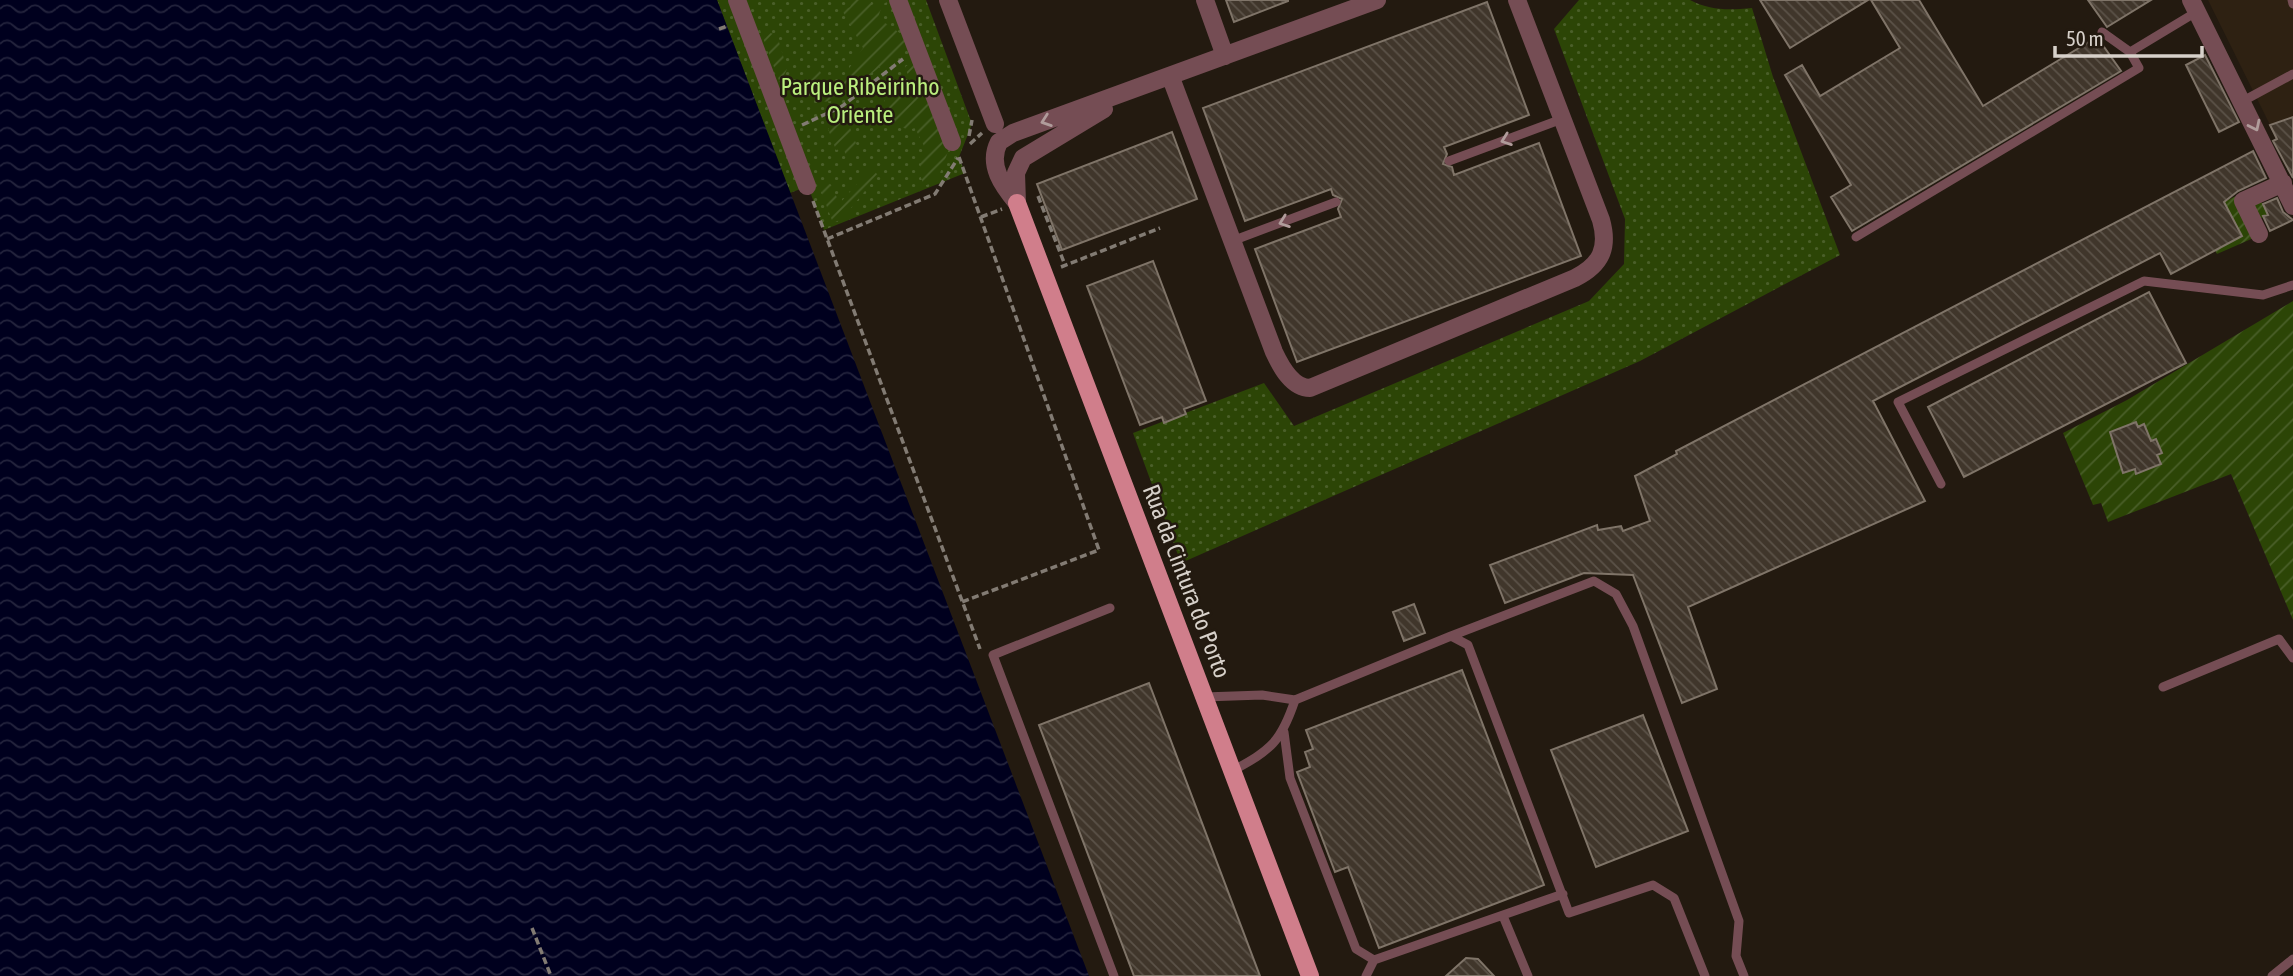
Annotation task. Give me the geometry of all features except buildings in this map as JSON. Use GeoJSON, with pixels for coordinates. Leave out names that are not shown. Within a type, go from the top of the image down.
{"type":"FeatureCollection","features":[{"type":"Feature","properties":{"kind":"main road","name":"Rua da Cintura do Porto"},"geometry":{"type":"LineString","coordinates":[[1017,204],[1310,976]]}},
{"type":"Feature","properties":{"kind":"street"},"geometry":{"type":"LineString","coordinates":[[737,0],[807,186]]}},
{"type":"Feature","properties":{"kind":"street"},"geometry":{"type":"LineString","coordinates":[[898,0],[952,142]]}},
{"type":"Feature","properties":{"kind":"street"},"geometry":{"type":"LineString","coordinates":[[948,0],[995,124]]}},
{"type":"Feature","properties":{"kind":"street"},"geometry":{"type":"LineString","coordinates":[[1205,0],[1225,56]]}},
{"type":"Feature","properties":{"kind":"street"},"geometry":{"type":"LineString","coordinates":[[1017,204],[996,171],[995,155],[999,142],[1021,129],[1171,78],[1377,0]]}},
{"type":"Feature","properties":{"kind":"street"},"geometry":{"type":"LineString","coordinates":[[1171,78],[1282,367],[1298,385],[1304,388],[1319,386],[1576,278],[1593,268],[1603,253],[1604,229],[1517,0]]}},
{"type":"Feature","properties":{"kind":"street"},"geometry":{"type":"LineString","coordinates":[[2194,6],[2293,206]]}},
{"type":"Feature","properties":{"kind":"street"},"geometry":{"type":"LineString","coordinates":[[1017,204],[1016,173],[1023,158],[1134,91]]}},
{"type":"Feature","properties":{"kind":"street"},"geometry":{"type":"LineString","coordinates":[[2259,234],[2243,201],[2283,183]]}},
{"type":"Feature","properties":{"kind":"lane"},"geometry":{"type":"LineString","coordinates":[[2130,52],[2194,6]]}},
{"type":"Feature","properties":{"kind":"lane"},"geometry":{"type":"LineString","coordinates":[[1856,237],[2139,68],[2130,52],[2102,32]]}},
{"type":"Feature","properties":{"kind":"lane"},"geometry":{"type":"LineString","coordinates":[[2243,101],[2293,74]]}},
{"type":"Feature","properties":{"kind":"lane"},"geometry":{"type":"LineString","coordinates":[[1449,161],[1562,119]]}},
{"type":"Feature","properties":{"kind":"lane"},"geometry":{"type":"LineString","coordinates":[[1232,241],[1336,202]]}},
{"type":"Feature","properties":{"kind":"lane"},"geometry":{"type":"LineString","coordinates":[[1941,484],[1898,402],[2144,281],[2263,295],[2293,285]]}},
{"type":"Feature","properties":{"kind":"lane"},"geometry":{"type":"LineString","coordinates":[[1204,697],[1262,695],[1295,700],[1594,581],[1616,594],[1633,626],[1739,921],[1736,956],[1744,976]]}},
{"type":"Feature","properties":{"kind":"lane"},"geometry":{"type":"LineString","coordinates":[[1110,608],[993,655],[1114,976]]}},
{"type":"Feature","properties":{"kind":"lane"},"geometry":{"type":"LineString","coordinates":[[1451,636],[1468,645],[1569,913],[1653,885],[1674,898],[1705,976]]}},
{"type":"Feature","properties":{"kind":"lane"},"geometry":{"type":"LineString","coordinates":[[2162,687],[2279,639],[2293,658]]}},
{"type":"Feature","properties":{"kind":"lane"},"geometry":{"type":"LineString","coordinates":[[1295,700],[1284,732],[1290,778],[1356,948],[1374,960]]}},
{"type":"Feature","properties":{"kind":"lane"},"geometry":{"type":"LineString","coordinates":[[1232,771],[1256,758],[1284,732]]}},
{"type":"Feature","properties":{"kind":"lane"},"geometry":{"type":"LineString","coordinates":[[1366,976],[1374,960],[1563,894]]}},
{"type":"Feature","properties":{"kind":"lane"},"geometry":{"type":"LineString","coordinates":[[1503,916],[1528,976]]}},
{"type":"Feature","properties":{"kind":"lane"},"geometry":{"type":"LineString","coordinates":[[2272,976],[2293,959]]}},
{"type":"Feature","properties":{"kind":"path"},"geometry":{"type":"LineString","coordinates":[[719,29],[727,26]]}},
{"type":"Feature","properties":{"kind":"path"},"geometry":{"type":"LineString","coordinates":[[787,131],[841,107],[916,49]]}},
{"type":"Feature","properties":{"kind":"path"},"geometry":{"type":"LineString","coordinates":[[952,142],[957,146],[971,144],[995,124]]}},
{"type":"Feature","properties":{"kind":"path"},"geometry":{"type":"LineString","coordinates":[[807,186],[962,602],[1099,550],[959,157],[935,194],[827,239]]}},
{"type":"Feature","properties":{"kind":"path"},"geometry":{"type":"LineString","coordinates":[[1038,196],[1065,265]]}},
{"type":"Feature","properties":{"kind":"path"},"geometry":{"type":"LineString","coordinates":[[1045,273],[1160,228]]}},
{"type":"Feature","properties":{"kind":"path"},"geometry":{"type":"LineString","coordinates":[[532,928],[551,976]]}},
{"type":"Feature","properties":{"kind":"shaded area"},"geometry":{"type":"Polygon","coordinates":[[[2208,0],[2293,0],[2293,117],[2270,125],[2208,0]]]}},
{"type":"Feature","properties":{"kind":"green space","name":"Parque Ribeirinho Oriente"},"geometry":{"type":"Polygon","coordinates":[[[717,0],[926,0],[972,124],[959,157],[965,173],[824,230],[808,186],[790,193],[717,0]]]}},
{"type":"Feature","properties":{"kind":"green space"},"geometry":{"type":"Polygon","coordinates":[[[853,0],[871,0],[871,5],[890,0],[882,5],[878,18],[907,38],[909,44],[837,101],[816,102],[806,75],[819,70],[831,88],[837,86],[863,48],[842,10],[850,7],[853,0]]]}},
{"type":"Feature","properties":{"kind":"green space"},"geometry":{"type":"Polygon","coordinates":[[[1579,0],[1690,0],[1720,9],[1752,8],[1773,77],[1840,255],[1640,361],[1181,563],[1133,433],[1264,383],[1294,426],[1589,301],[1624,264],[1625,219],[1554,29],[1579,0]]]}},
{"type":"Feature","properties":{"kind":"green space"},"geometry":{"type":"Polygon","coordinates":[[[760,30],[777,35],[787,69],[780,83],[760,30]]]}},
{"type":"Feature","properties":{"kind":"green space"},"geometry":{"type":"Polygon","coordinates":[[[915,60],[949,149],[937,181],[924,186],[919,172],[924,146],[915,128],[908,130],[892,122],[885,125],[879,111],[891,89],[913,89],[905,67],[915,60]]]}},
{"type":"Feature","properties":{"kind":"green space"},"geometry":{"type":"Polygon","coordinates":[[[845,115],[859,151],[846,155],[843,148],[836,150],[828,129],[845,115]]]}},
{"type":"Feature","properties":{"kind":"green space"},"geometry":{"type":"Polygon","coordinates":[[[871,168],[878,175],[842,219],[833,223],[818,183],[829,183],[840,203],[871,168]]]}},
{"type":"Feature","properties":{"kind":"green space"},"geometry":{"type":"Polygon","coordinates":[[[2270,179],[2277,194],[2261,201],[2268,215],[2259,219],[2265,233],[2217,254],[2182,187],[2191,183],[2223,246],[2242,236],[2224,202],[2270,179]]]}},
{"type":"Feature","properties":{"kind":"green space"},"geometry":{"type":"Polygon","coordinates":[[[2293,301],[2293,620],[2231,474],[2108,522],[2101,503],[2093,505],[2063,433],[2127,400],[2293,301]]]}},
{"type":"Feature","properties":{"kind":"water"},"geometry":{"type":"Polygon","coordinates":[[[0,0],[717,0],[1089,976],[0,976],[0,0]]]}}]}
